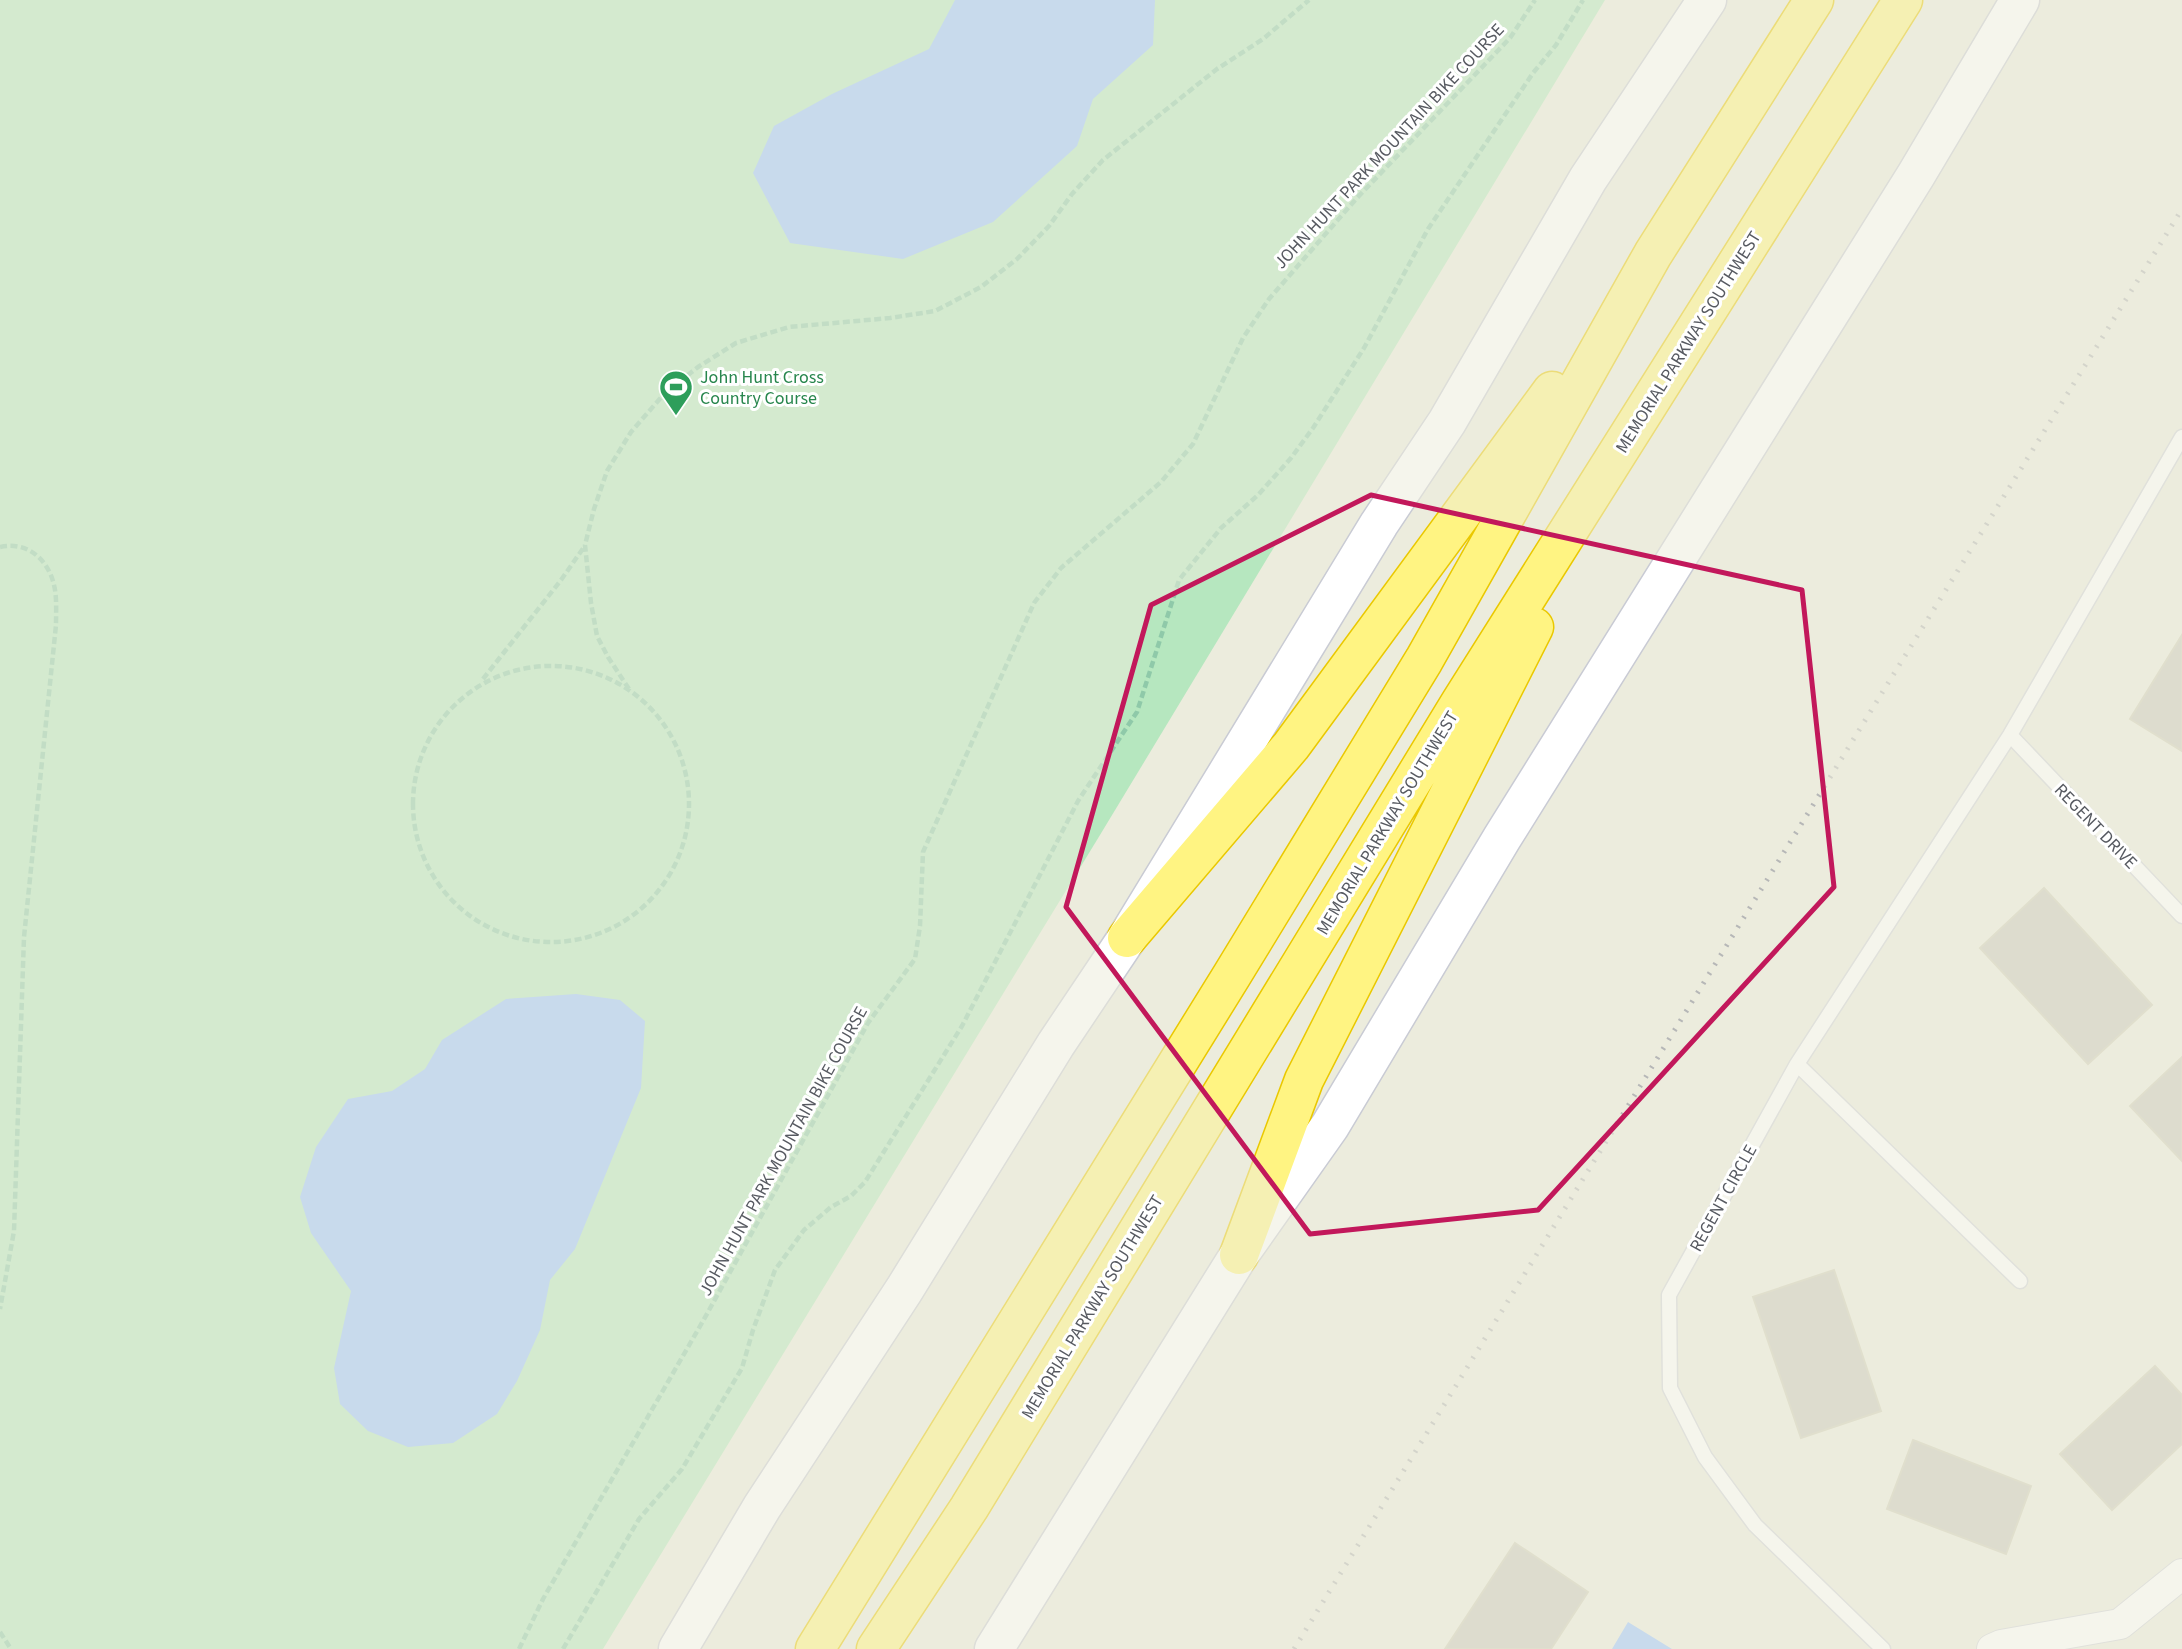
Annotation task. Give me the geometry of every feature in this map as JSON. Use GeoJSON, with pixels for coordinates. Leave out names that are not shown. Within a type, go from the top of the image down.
{"type":"FeatureCollection","features":[{"type":"Feature","properties":{"kind":"highway"},"geometry":{"type":"LineString","coordinates":[[815,1649],[1233,975],[1424,660],[1653,254],[1814,0]]}},
{"type":"Feature","properties":{"kind":"highway","name":"MEMORIAL PARKWAY SOUTHWEST"},"geometry":{"type":"LineString","coordinates":[[876,1649],[969,1508],[1452,715],[1903,0]]}},
{"type":"Feature","properties":{"kind":"highway"},"geometry":{"type":"LineString","coordinates":[[1127,938],[1292,746],[1653,254]]}},
{"type":"Feature","properties":{"kind":"highway"},"geometry":{"type":"LineString","coordinates":[[1239,1255],[1304,1080],[1640,419]]}},
{"type":"Feature","properties":{"kind":"main road"},"geometry":{"type":"LineString","coordinates":[[678,1649],[762,1507],[904,1290],[1056,1044],[1127,938],[1372,536],[1447,422],[1588,178],[1707,0]]}},
{"type":"Feature","properties":{"kind":"main road"},"geometry":{"type":"LineString","coordinates":[[994,1649],[1239,1255],[1331,1126],[1502,838],[1916,176],[2020,0]]}},
{"type":"Feature","properties":{"kind":"street"},"geometry":{"type":"LineString","coordinates":[[1992,1649],[2001,1645],[2120,1624],[2182,1574]]}},
{"type":"Feature","properties":{"kind":"lane","name":"REGENT CIRCLE"},"geometry":{"type":"LineString","coordinates":[[1883,1649],[1755,1525],[1705,1457],[1670,1388],[1670,1295],[1797,1064],[2010,735],[2182,437]]}},
{"type":"Feature","properties":{"kind":"lane","name":"REGENT DRIVE"},"geometry":{"type":"LineString","coordinates":[[2010,735],[2182,916]]}},
{"type":"Feature","properties":{"kind":"lane"},"geometry":{"type":"LineString","coordinates":[[1797,1064],[2020,1281]]}},
{"type":"Feature","properties":{"kind":"path"},"geometry":{"type":"LineString","coordinates":[[629,689],[597,636],[585,545],[607,471],[631,432],[664,394],[698,367],[736,343],[789,327],[935,311],[981,287],[1017,259],[1049,226],[1072,194],[1103,160],[1217,69],[1263,39],[1310,0]]}},
{"type":"Feature","properties":{"kind":"path","name":"JOHN HUNT PARK MOUNTAIN BIKE COURSE"},"geometry":{"type":"LineString","coordinates":[[519,1649],[543,1599],[703,1321],[868,1023],[915,959],[920,926],[923,852],[1034,603],[1061,568],[1169,473],[1193,444],[1243,338],[1269,299],[1356,199],[1510,38],[1535,0]]}},
{"type":"Feature","properties":{"kind":"path"},"geometry":{"type":"LineString","coordinates":[[562,1649],[639,1519],[682,1469],[742,1368],[775,1270],[804,1230],[831,1207],[851,1196],[865,1182],[962,1026],[1078,801],[1137,712],[1179,580],[1221,528],[1258,495],[1313,428],[1364,348],[1428,229],[1533,73],[1556,45],[1583,0]]}},
{"type":"Feature","properties":{"kind":"path"},"geometry":{"type":"LineString","coordinates":[[483,680],[533,666],[558,665],[583,669],[607,677],[629,689],[654,711],[673,738],[685,768],[690,800],[687,833],[677,864],[660,891],[636,914],[608,931],[577,941],[544,943],[512,937],[482,924],[456,904],[435,879],[420,850],[413,818],[413,785],[422,754],[437,725],[458,700],[483,680],[585,545]]}},
{"type":"Feature","properties":{"kind":"path"},"geometry":{"type":"LineString","coordinates":[[0,547],[22,546],[40,557],[54,584],[57,625],[24,937],[14,1231],[0,1309]]}},
{"type":"Feature","properties":{"kind":"path"},"geometry":{"type":"LineString","coordinates":[[0,1632],[10,1649]]}},
{"type":"Feature","properties":{"kind":"highlighted area"},"geometry":{"type":"Polygon","coordinates":[[[1371,495],[1802,590],[1834,887],[1538,1210],[1310,1234],[1066,907],[1151,605],[1371,495]]]}},
{"type":"Feature","properties":{"kind":"green space","name":"John Hunt Cross Country Course"},"geometry":{"type":"Polygon","coordinates":[[[0,0],[1605,0],[603,1649],[0,1649],[0,0]]]}},
{"type":"Feature","properties":{"kind":"water"},"geometry":{"type":"Polygon","coordinates":[[[955,0],[1155,0],[1153,45],[1093,99],[1077,146],[993,222],[903,259],[790,243],[753,173],[774,126],[832,94],[929,49],[955,0]]]}},
{"type":"Feature","properties":{"kind":"water"},"geometry":{"type":"Polygon","coordinates":[[[576,994],[620,1000],[645,1021],[641,1088],[575,1249],[550,1280],[540,1330],[517,1381],[497,1414],[453,1443],[408,1447],[368,1431],[340,1404],[334,1368],[351,1291],[311,1233],[300,1197],[316,1147],[348,1099],[392,1091],[425,1069],[442,1040],[506,999],[576,994]]]}},
{"type":"Feature","properties":{"kind":"water"},"geometry":{"type":"Polygon","coordinates":[[[1628,1622],[1672,1649],[1612,1649],[1628,1622]]]}},
{"type":"Feature","properties":{"kind":"building"},"geometry":{"type":"Polygon","coordinates":[[[2182,635],[2182,751],[2130,719],[2182,635]]]}},
{"type":"Feature","properties":{"kind":"building"},"geometry":{"type":"Polygon","coordinates":[[[2044,888],[2152,1005],[2088,1064],[1980,948],[2044,888]]]}},
{"type":"Feature","properties":{"kind":"building"},"geometry":{"type":"Polygon","coordinates":[[[2182,1057],[2182,1161],[2130,1106],[2182,1057]]]}},
{"type":"Feature","properties":{"kind":"building"},"geometry":{"type":"Polygon","coordinates":[[[1834,1270],[1881,1411],[1801,1438],[1753,1297],[1834,1270]]]}},
{"type":"Feature","properties":{"kind":"building"},"geometry":{"type":"Polygon","coordinates":[[[2155,1366],[2182,1395],[2182,1444],[2112,1510],[2060,1454],[2155,1366]]]}},
{"type":"Feature","properties":{"kind":"building"},"geometry":{"type":"Polygon","coordinates":[[[1913,1440],[2031,1486],[2006,1554],[1887,1509],[1913,1440]]]}},
{"type":"Feature","properties":{"kind":"building"},"geometry":{"type":"Polygon","coordinates":[[[1515,1543],[1588,1592],[1551,1649],[1445,1649],[1515,1543]]]}},
{"type":"Feature","properties":{"kind":"railway"},"geometry":{"type":"LineString","coordinates":[[1294,1649],[2182,209]]}},
{"type":"Feature","properties":{"kind":"place","name":"John Hunt Cross Country Course"},"geometry":{"type":"Point","coordinates":[676,417]}}]}
